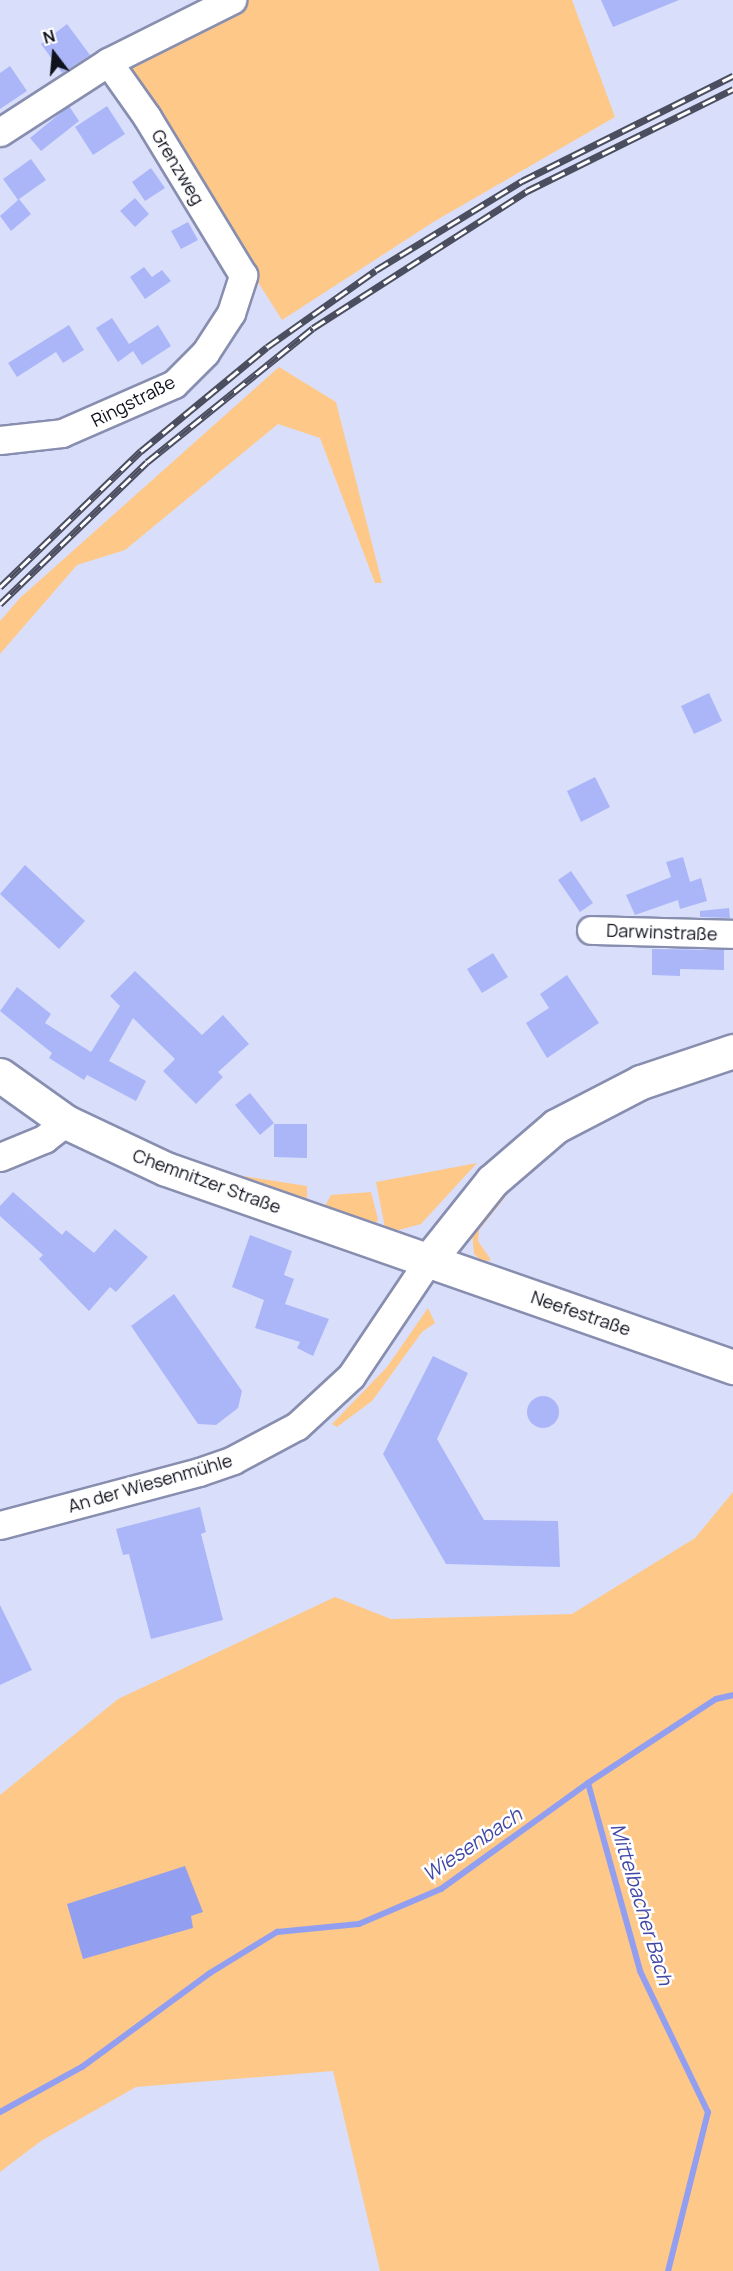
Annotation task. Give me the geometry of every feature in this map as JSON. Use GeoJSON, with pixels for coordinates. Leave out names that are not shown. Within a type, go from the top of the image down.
{"type":"FeatureCollection","features":[{"type":"Feature","properties":{"kind":"main road"},"geometry":{"type":"LineString","coordinates":[[429,1260],[492,1181],[556,1125],[641,1082],[733,1051]]}},
{"type":"Feature","properties":{"kind":"main road","name":"Chemnitzer Straße"},"geometry":{"type":"LineString","coordinates":[[0,1075],[66,1122],[166,1169],[429,1260]]}},
{"type":"Feature","properties":{"kind":"main road","name":"Neefestraße"},"geometry":{"type":"LineString","coordinates":[[429,1260],[733,1367]]}},
{"type":"Feature","properties":{"kind":"street"},"geometry":{"type":"LineString","coordinates":[[0,132],[108,62],[232,0]]}},
{"type":"Feature","properties":{"kind":"street","name":"Grenzweg"},"geometry":{"type":"LineString","coordinates":[[108,62],[147,117],[243,274]]}},
{"type":"Feature","properties":{"kind":"street","name":"Ringstraße"},"geometry":{"type":"LineString","coordinates":[[0,440],[62,433],[174,384],[205,353],[231,313],[243,274]]}},
{"type":"Feature","properties":{"kind":"street","name":"Darwinstraße"},"geometry":{"type":"LineString","coordinates":[[591,930],[733,934]]}},
{"type":"Feature","properties":{"kind":"street"},"geometry":{"type":"LineString","coordinates":[[0,1157],[44,1138],[66,1122]]}},
{"type":"Feature","properties":{"kind":"street","name":"An der Wiesenmühle"},"geometry":{"type":"LineString","coordinates":[[0,1525],[210,1468],[297,1426],[351,1376],[429,1260]]}},
{"type":"Feature","properties":{"kind":"shaded area"},"geometry":{"type":"Polygon","coordinates":[[[218,0],[572,0],[615,117],[435,221],[282,320],[113,53],[218,0]]]}},
{"type":"Feature","properties":{"kind":"shaded area"},"geometry":{"type":"Polygon","coordinates":[[[279,367],[336,402],[382,583],[375,583],[320,438],[278,424],[125,550],[77,565],[0,654],[0,621],[20,598],[279,367]]]}},
{"type":"Feature","properties":{"kind":"shaded area"},"geometry":{"type":"Polygon","coordinates":[[[718,1070],[630,1104],[571,1135],[527,1170],[479,1230],[478,1241],[491,1260],[483,1262],[474,1254],[472,1231],[522,1170],[601,1113],[718,1070]]]}},
{"type":"Feature","properties":{"kind":"shaded area"},"geometry":{"type":"Polygon","coordinates":[[[477,1163],[421,1224],[399,1230],[385,1228],[376,1182],[477,1163]]]}},
{"type":"Feature","properties":{"kind":"shaded area"},"geometry":{"type":"Polygon","coordinates":[[[210,1171],[307,1186],[307,1204],[210,1171]]]}},
{"type":"Feature","properties":{"kind":"shaded area"},"geometry":{"type":"Polygon","coordinates":[[[371,1192],[378,1219],[375,1226],[324,1208],[331,1195],[371,1192]]]}},
{"type":"Feature","properties":{"kind":"shaded area"},"geometry":{"type":"Polygon","coordinates":[[[428,1308],[435,1323],[422,1332],[372,1401],[337,1427],[332,1424],[387,1367],[428,1308]]]}},
{"type":"Feature","properties":{"kind":"shaded area"},"geometry":{"type":"Polygon","coordinates":[[[733,1492],[733,2271],[380,2271],[333,2071],[136,2087],[41,2141],[0,2172],[0,1795],[118,1699],[335,1597],[391,1619],[572,1614],[695,1538],[733,1492]]]}},
{"type":"Feature","properties":{"kind":"water"},"geometry":{"type":"Polygon","coordinates":[[[185,1866],[203,1912],[191,1916],[193,1928],[83,1959],[67,1904],[185,1866]]]}},
{"type":"Feature","properties":{"kind":"building"},"geometry":{"type":"Polygon","coordinates":[[[601,0],[679,0],[613,27],[601,0]]]}},
{"type":"Feature","properties":{"kind":"building"},"geometry":{"type":"Polygon","coordinates":[[[67,24],[90,55],[62,73],[41,44],[67,24]]]}},
{"type":"Feature","properties":{"kind":"building"},"geometry":{"type":"Polygon","coordinates":[[[10,66],[27,91],[0,109],[0,73],[10,66]]]}},
{"type":"Feature","properties":{"kind":"building"},"geometry":{"type":"Polygon","coordinates":[[[69,106],[79,121],[41,151],[30,138],[69,106]]]}},
{"type":"Feature","properties":{"kind":"building"},"geometry":{"type":"Polygon","coordinates":[[[107,106],[125,134],[93,155],[75,127],[107,106]]]}},
{"type":"Feature","properties":{"kind":"building"},"geometry":{"type":"Polygon","coordinates":[[[31,159],[46,180],[19,199],[31,214],[11,231],[0,216],[18,200],[3,179],[31,159]]]}},
{"type":"Feature","properties":{"kind":"building"},"geometry":{"type":"Polygon","coordinates":[[[151,168],[165,188],[145,201],[132,182],[151,168]]]}},
{"type":"Feature","properties":{"kind":"building"},"geometry":{"type":"Polygon","coordinates":[[[135,198],[149,214],[135,227],[120,211],[135,198]]]}},
{"type":"Feature","properties":{"kind":"building"},"geometry":{"type":"Polygon","coordinates":[[[188,222],[198,240],[181,249],[171,231],[188,222]]]}},
{"type":"Feature","properties":{"kind":"building"},"geometry":{"type":"Polygon","coordinates":[[[144,267],[152,277],[162,270],[171,281],[145,299],[130,277],[144,267]]]}},
{"type":"Feature","properties":{"kind":"building"},"geometry":{"type":"Polygon","coordinates":[[[112,318],[129,344],[158,325],[171,346],[142,365],[133,351],[118,362],[96,328],[112,318]]]}},
{"type":"Feature","properties":{"kind":"building"},"geometry":{"type":"Polygon","coordinates":[[[69,325],[84,350],[63,363],[56,352],[17,377],[8,363],[69,325]]]}},
{"type":"Feature","properties":{"kind":"building"},"geometry":{"type":"Polygon","coordinates":[[[709,693],[722,721],[694,734],[681,706],[709,693]]]}},
{"type":"Feature","properties":{"kind":"building"},"geometry":{"type":"Polygon","coordinates":[[[595,777],[610,807],[581,822],[567,791],[595,777]]]}},
{"type":"Feature","properties":{"kind":"building"},"geometry":{"type":"Polygon","coordinates":[[[683,857],[690,882],[701,878],[707,901],[680,909],[678,900],[635,915],[626,895],[671,877],[666,862],[683,857]]]}},
{"type":"Feature","properties":{"kind":"building"},"geometry":{"type":"Polygon","coordinates":[[[25,865],[85,921],[59,949],[0,894],[25,865]]]}},
{"type":"Feature","properties":{"kind":"building"},"geometry":{"type":"Polygon","coordinates":[[[571,871],[593,903],[580,912],[558,880],[571,871]]]}},
{"type":"Feature","properties":{"kind":"building"},"geometry":{"type":"Polygon","coordinates":[[[729,908],[730,918],[700,917],[700,911],[729,908]]]}},
{"type":"Feature","properties":{"kind":"building"},"geometry":{"type":"Polygon","coordinates":[[[652,949],[724,950],[724,970],[680,969],[680,976],[652,975],[652,949]]]}},
{"type":"Feature","properties":{"kind":"building"},"geometry":{"type":"Polygon","coordinates":[[[493,953],[508,977],[482,993],[467,969],[493,953]]]}},
{"type":"Feature","properties":{"kind":"building"},"geometry":{"type":"Polygon","coordinates":[[[135,971],[202,1035],[223,1015],[249,1044],[218,1072],[223,1077],[196,1104],[163,1071],[175,1059],[133,1018],[109,1061],[146,1081],[136,1101],[87,1075],[84,1080],[49,1058],[52,1053],[0,1011],[17,987],[51,1014],[45,1023],[91,1052],[120,1006],[110,996],[135,971]]]}},
{"type":"Feature","properties":{"kind":"building"},"geometry":{"type":"Polygon","coordinates":[[[567,975],[599,1023],[547,1058],[526,1023],[549,1008],[540,994],[567,975]]]}},
{"type":"Feature","properties":{"kind":"building"},"geometry":{"type":"Polygon","coordinates":[[[250,1093],[274,1123],[260,1135],[235,1105],[250,1093]]]}},
{"type":"Feature","properties":{"kind":"building"},"geometry":{"type":"Polygon","coordinates":[[[274,1124],[307,1124],[307,1158],[274,1157],[274,1124]]]}},
{"type":"Feature","properties":{"kind":"building"},"geometry":{"type":"Polygon","coordinates":[[[13,1192],[62,1235],[66,1230],[94,1253],[115,1229],[148,1257],[116,1292],[110,1287],[89,1311],[39,1259],[43,1255],[0,1216],[0,1206],[13,1192]]]}},
{"type":"Feature","properties":{"kind":"building"},"geometry":{"type":"Polygon","coordinates":[[[250,1235],[292,1251],[284,1275],[294,1279],[285,1304],[329,1319],[313,1356],[297,1348],[300,1342],[255,1328],[264,1300],[232,1287],[250,1235]]]}},
{"type":"Feature","properties":{"kind":"building"},"geometry":{"type":"Polygon","coordinates":[[[174,1294],[242,1391],[238,1408],[216,1425],[198,1424],[131,1326],[174,1294]]]}},
{"type":"Feature","properties":{"kind":"building"},"geometry":{"type":"Polygon","coordinates":[[[433,1356],[468,1373],[437,1439],[484,1520],[558,1521],[560,1567],[446,1564],[383,1454],[433,1356]]]}},
{"type":"Feature","properties":{"kind":"building"},"geometry":{"type":"Polygon","coordinates":[[[543,1396],[554,1401],[559,1412],[554,1423],[543,1428],[532,1423],[527,1412],[532,1401],[543,1396]]]}},
{"type":"Feature","properties":{"kind":"building"},"geometry":{"type":"Polygon","coordinates":[[[200,1507],[206,1532],[201,1534],[223,1620],[151,1639],[129,1554],[123,1555],[116,1529],[200,1507]]]}},
{"type":"Feature","properties":{"kind":"building"},"geometry":{"type":"Polygon","coordinates":[[[0,1605],[32,1670],[0,1685],[0,1605]]]}},
{"type":"Feature","properties":{"kind":"waterway","name":"Wiesenbach"},"geometry":{"type":"LineString","coordinates":[[0,2112],[82,2067],[210,1973],[277,1932],[359,1924],[441,1889],[588,1783],[716,1699],[733,1695]]}},
{"type":"Feature","properties":{"kind":"waterway","name":"Mittelbacher Bach"},"geometry":{"type":"LineString","coordinates":[[588,1783],[640,1971],[708,2112],[668,2271]]}},
{"type":"Feature","properties":{"kind":"railway"},"geometry":{"type":"LineString","coordinates":[[0,587],[141,451],[267,347],[376,270],[522,181],[733,76]]}},
{"type":"Feature","properties":{"kind":"railway"},"geometry":{"type":"LineString","coordinates":[[0,604],[147,462],[313,328],[527,191],[733,89]]}}]}
